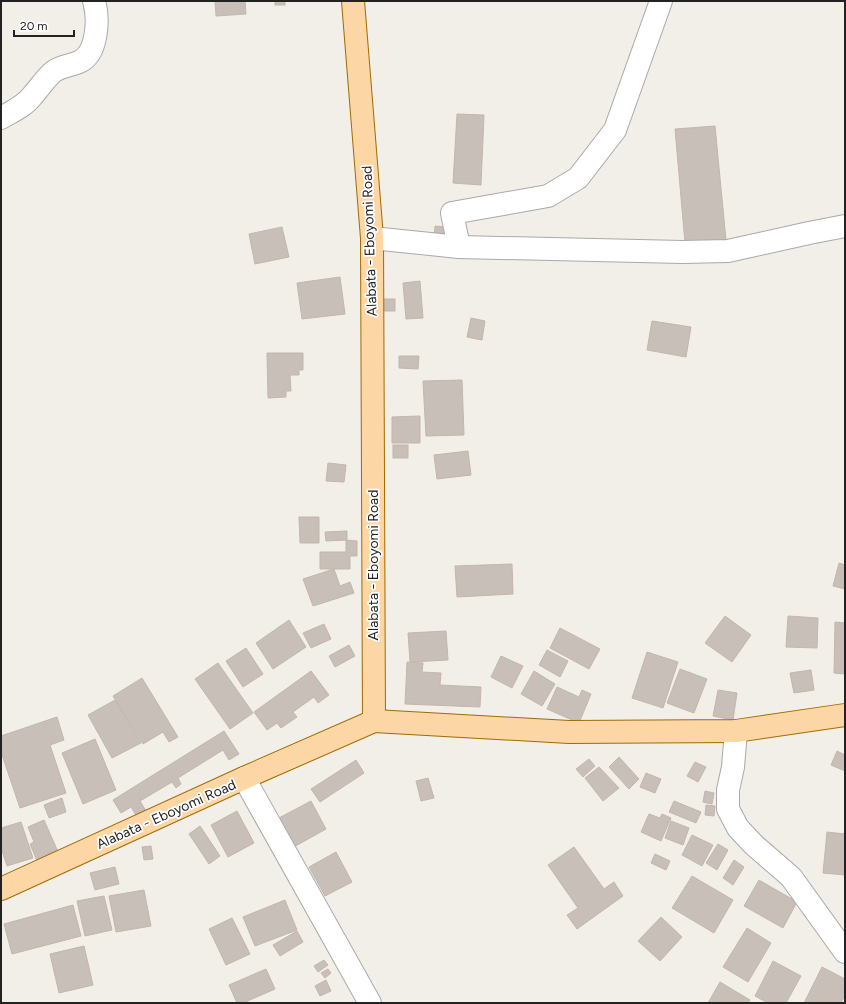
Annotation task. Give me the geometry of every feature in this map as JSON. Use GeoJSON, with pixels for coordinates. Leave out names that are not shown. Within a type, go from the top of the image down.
{"type":"FeatureCollection","features":[{"type":"Feature","properties":{"kind":"main road","name":"Alabata - Eboyomi Road"},"geometry":{"type":"LineString","coordinates":[[1,889],[244,778],[374,721],[372,238],[353,1]]}},
{"type":"Feature","properties":{"kind":"main road"},"geometry":{"type":"LineString","coordinates":[[374,721],[568,732],[736,731],[845,715]]}},
{"type":"Feature","properties":{"kind":"street"},"geometry":{"type":"LineString","coordinates":[[1,118],[23,105],[54,72],[62,67],[80,62],[91,51],[95,40],[96,9],[94,1]]}},
{"type":"Feature","properties":{"kind":"street"},"geometry":{"type":"LineString","coordinates":[[459,246],[452,213],[548,196],[578,178],[615,130],[661,1]]}},
{"type":"Feature","properties":{"kind":"street"},"geometry":{"type":"LineString","coordinates":[[372,238],[459,246],[682,252],[728,251],[845,226]]}},
{"type":"Feature","properties":{"kind":"street"},"geometry":{"type":"LineString","coordinates":[[736,731],[733,767],[728,790],[728,809],[738,828],[754,845],[791,877],[845,952]]}},
{"type":"Feature","properties":{"kind":"street"},"geometry":{"type":"LineString","coordinates":[[244,778],[370,1003]]}},
{"type":"Feature","properties":{"kind":"building"},"geometry":{"type":"Polygon","coordinates":[[[215,1],[245,1],[246,14],[216,16],[215,1]]]}},
{"type":"Feature","properties":{"kind":"building"},"geometry":{"type":"Polygon","coordinates":[[[275,1],[285,1],[285,5],[275,5],[275,1]]]}},
{"type":"Feature","properties":{"kind":"building"},"geometry":{"type":"Polygon","coordinates":[[[457,114],[484,115],[481,185],[453,183],[457,114]]]}},
{"type":"Feature","properties":{"kind":"building"},"geometry":{"type":"Polygon","coordinates":[[[715,126],[726,240],[685,243],[675,129],[715,126]]]}},
{"type":"Feature","properties":{"kind":"building"},"geometry":{"type":"Polygon","coordinates":[[[435,226],[445,227],[444,238],[434,237],[435,226]]]}},
{"type":"Feature","properties":{"kind":"building"},"geometry":{"type":"Polygon","coordinates":[[[282,227],[289,257],[255,264],[249,234],[282,227]]]}},
{"type":"Feature","properties":{"kind":"building"},"geometry":{"type":"Polygon","coordinates":[[[340,277],[345,314],[302,319],[297,283],[340,277]]]}},
{"type":"Feature","properties":{"kind":"building"},"geometry":{"type":"Polygon","coordinates":[[[420,281],[423,318],[406,319],[403,283],[420,281]]]}},
{"type":"Feature","properties":{"kind":"building"},"geometry":{"type":"Polygon","coordinates":[[[383,299],[395,299],[395,311],[383,311],[383,299]]]}},
{"type":"Feature","properties":{"kind":"building"},"geometry":{"type":"Polygon","coordinates":[[[471,318],[485,321],[482,340],[467,337],[471,318]]]}},
{"type":"Feature","properties":{"kind":"building"},"geometry":{"type":"Polygon","coordinates":[[[652,321],[691,327],[686,357],[647,350],[652,321]]]}},
{"type":"Feature","properties":{"kind":"building"},"geometry":{"type":"Polygon","coordinates":[[[267,353],[303,353],[303,370],[299,370],[299,375],[290,375],[291,391],[286,391],[286,397],[268,398],[267,353]]]}},
{"type":"Feature","properties":{"kind":"building"},"geometry":{"type":"Polygon","coordinates":[[[399,356],[419,356],[418,369],[399,368],[399,356]]]}},
{"type":"Feature","properties":{"kind":"building"},"geometry":{"type":"Polygon","coordinates":[[[462,380],[464,435],[426,436],[423,381],[462,380]]]}},
{"type":"Feature","properties":{"kind":"building"},"geometry":{"type":"Polygon","coordinates":[[[420,416],[420,443],[392,443],[392,417],[420,416]]]}},
{"type":"Feature","properties":{"kind":"building"},"geometry":{"type":"Polygon","coordinates":[[[393,445],[408,445],[408,458],[393,458],[393,445]]]}},
{"type":"Feature","properties":{"kind":"building"},"geometry":{"type":"Polygon","coordinates":[[[468,451],[471,475],[437,479],[434,455],[468,451]]]}},
{"type":"Feature","properties":{"kind":"building"},"geometry":{"type":"Polygon","coordinates":[[[328,463],[346,465],[344,482],[326,481],[328,463]]]}},
{"type":"Feature","properties":{"kind":"building"},"geometry":{"type":"Polygon","coordinates":[[[299,517],[319,517],[319,543],[300,543],[299,517]]]}},
{"type":"Feature","properties":{"kind":"building"},"geometry":{"type":"Polygon","coordinates":[[[347,531],[347,540],[326,541],[325,532],[347,531]]]}},
{"type":"Feature","properties":{"kind":"building"},"geometry":{"type":"Polygon","coordinates":[[[346,540],[357,541],[357,556],[350,556],[350,569],[320,569],[320,552],[346,552],[346,540]]]}},
{"type":"Feature","properties":{"kind":"building"},"geometry":{"type":"Polygon","coordinates":[[[839,563],[845,565],[845,589],[833,586],[839,563]]]}},
{"type":"Feature","properties":{"kind":"building"},"geometry":{"type":"Polygon","coordinates":[[[512,564],[513,594],[457,597],[455,566],[512,564]]]}},
{"type":"Feature","properties":{"kind":"building"},"geometry":{"type":"Polygon","coordinates":[[[334,569],[340,586],[350,582],[354,593],[313,606],[303,579],[334,569]]]}},
{"type":"Feature","properties":{"kind":"building"},"geometry":{"type":"Polygon","coordinates":[[[725,616],[751,635],[732,662],[705,643],[725,616]]]}},
{"type":"Feature","properties":{"kind":"building"},"geometry":{"type":"Polygon","coordinates":[[[788,616],[818,618],[817,648],[786,647],[788,616]]]}},
{"type":"Feature","properties":{"kind":"building"},"geometry":{"type":"Polygon","coordinates":[[[289,620],[306,647],[273,669],[256,643],[289,620]]]}},
{"type":"Feature","properties":{"kind":"building"},"geometry":{"type":"Polygon","coordinates":[[[835,622],[845,623],[845,674],[834,673],[835,622]]]}},
{"type":"Feature","properties":{"kind":"building"},"geometry":{"type":"Polygon","coordinates":[[[324,624],[331,639],[311,648],[303,633],[324,624]]]}},
{"type":"Feature","properties":{"kind":"building"},"geometry":{"type":"Polygon","coordinates":[[[560,628],[600,649],[589,669],[550,648],[560,628]]]}},
{"type":"Feature","properties":{"kind":"building"},"geometry":{"type":"Polygon","coordinates":[[[446,631],[448,660],[410,662],[408,633],[446,631]]]}},
{"type":"Feature","properties":{"kind":"building"},"geometry":{"type":"Polygon","coordinates":[[[349,645],[355,656],[335,667],[329,656],[349,645]]]}},
{"type":"Feature","properties":{"kind":"building"},"geometry":{"type":"Polygon","coordinates":[[[246,648],[263,674],[243,687],[226,661],[246,648]]]}},
{"type":"Feature","properties":{"kind":"building"},"geometry":{"type":"Polygon","coordinates":[[[547,650],[568,661],[560,677],[539,665],[547,650]]]}},
{"type":"Feature","properties":{"kind":"building"},"geometry":{"type":"Polygon","coordinates":[[[647,652],[678,662],[663,708],[632,698],[647,652]]]}},
{"type":"Feature","properties":{"kind":"building"},"geometry":{"type":"Polygon","coordinates":[[[501,656],[523,666],[512,688],[491,677],[501,656]]]}},
{"type":"Feature","properties":{"kind":"building"},"geometry":{"type":"Polygon","coordinates":[[[407,662],[423,663],[422,672],[441,673],[440,685],[481,687],[480,707],[405,704],[407,662]]]}},
{"type":"Feature","properties":{"kind":"building"},"geometry":{"type":"Polygon","coordinates":[[[218,663],[253,713],[230,729],[195,679],[218,663]]]}},
{"type":"Feature","properties":{"kind":"building"},"geometry":{"type":"Polygon","coordinates":[[[680,669],[707,679],[694,713],[667,703],[680,669]]]}},
{"type":"Feature","properties":{"kind":"building"},"geometry":{"type":"Polygon","coordinates":[[[811,670],[814,690],[794,693],[790,673],[811,670]]]}},
{"type":"Feature","properties":{"kind":"building"},"geometry":{"type":"Polygon","coordinates":[[[311,671],[329,695],[318,703],[314,697],[293,712],[297,717],[281,728],[277,723],[267,730],[254,712],[311,671]]]}},
{"type":"Feature","properties":{"kind":"building"},"geometry":{"type":"Polygon","coordinates":[[[534,671],[555,684],[542,706],[521,694],[534,671]]]}},
{"type":"Feature","properties":{"kind":"building"},"geometry":{"type":"Polygon","coordinates":[[[142,678],[178,737],[169,742],[163,732],[143,744],[113,696],[142,678]]]}},
{"type":"Feature","properties":{"kind":"building"},"geometry":{"type":"Polygon","coordinates":[[[557,687],[579,697],[582,690],[591,694],[579,723],[547,709],[557,687]]]}},
{"type":"Feature","properties":{"kind":"building"},"geometry":{"type":"Polygon","coordinates":[[[718,690],[737,693],[733,720],[713,716],[718,690]]]}},
{"type":"Feature","properties":{"kind":"building"},"geometry":{"type":"Polygon","coordinates":[[[115,700],[141,743],[112,758],[88,715],[115,700]]]}},
{"type":"Feature","properties":{"kind":"building"},"geometry":{"type":"Polygon","coordinates":[[[57,717],[64,740],[50,745],[66,793],[20,808],[1,752],[1,736],[57,717]]]}},
{"type":"Feature","properties":{"kind":"building"},"geometry":{"type":"Polygon","coordinates":[[[224,731],[239,754],[229,760],[223,750],[178,778],[181,784],[176,788],[172,782],[140,801],[146,811],[137,817],[131,807],[121,813],[113,800],[224,731]]]}},
{"type":"Feature","properties":{"kind":"building"},"geometry":{"type":"Polygon","coordinates":[[[95,739],[116,790],[83,804],[62,753],[95,739]]]}},
{"type":"Feature","properties":{"kind":"building"},"geometry":{"type":"Polygon","coordinates":[[[837,751],[845,755],[845,771],[831,765],[837,751]]]}},
{"type":"Feature","properties":{"kind":"building"},"geometry":{"type":"Polygon","coordinates":[[[619,757],[639,779],[629,789],[609,767],[619,757]]]}},
{"type":"Feature","properties":{"kind":"building"},"geometry":{"type":"Polygon","coordinates":[[[589,759],[595,766],[583,777],[576,769],[589,759]]]}},
{"type":"Feature","properties":{"kind":"building"},"geometry":{"type":"Polygon","coordinates":[[[356,760],[364,773],[320,802],[311,789],[356,760]]]}},
{"type":"Feature","properties":{"kind":"building"},"geometry":{"type":"Polygon","coordinates":[[[695,762],[706,767],[698,782],[687,776],[695,762]]]}},
{"type":"Feature","properties":{"kind":"building"},"geometry":{"type":"Polygon","coordinates":[[[599,767],[619,788],[603,801],[585,778],[599,767]]]}},
{"type":"Feature","properties":{"kind":"building"},"geometry":{"type":"Polygon","coordinates":[[[646,773],[661,779],[655,793],[640,787],[646,773]]]}},
{"type":"Feature","properties":{"kind":"building"},"geometry":{"type":"Polygon","coordinates":[[[428,778],[434,798],[421,801],[416,781],[428,778]]]}},
{"type":"Feature","properties":{"kind":"building"},"geometry":{"type":"Polygon","coordinates":[[[705,791],[714,793],[712,804],[703,802],[705,791]]]}},
{"type":"Feature","properties":{"kind":"building"},"geometry":{"type":"Polygon","coordinates":[[[62,798],[66,812],[49,818],[44,805],[62,798]]]}},
{"type":"Feature","properties":{"kind":"building"},"geometry":{"type":"Polygon","coordinates":[[[311,801],[326,829],[292,848],[277,819],[311,801]]]}},
{"type":"Feature","properties":{"kind":"building"},"geometry":{"type":"Polygon","coordinates":[[[674,801],[701,812],[696,823],[669,812],[674,801]]]}},
{"type":"Feature","properties":{"kind":"building"},"geometry":{"type":"Polygon","coordinates":[[[706,805],[715,806],[714,816],[705,815],[706,805]]]}},
{"type":"Feature","properties":{"kind":"building"},"geometry":{"type":"Polygon","coordinates":[[[237,811],[254,843],[228,857],[211,825],[237,811]]]}},
{"type":"Feature","properties":{"kind":"building"},"geometry":{"type":"Polygon","coordinates":[[[649,814],[660,818],[662,814],[671,818],[661,841],[641,832],[649,814]]]}},
{"type":"Feature","properties":{"kind":"building"},"geometry":{"type":"Polygon","coordinates":[[[44,820],[59,854],[38,863],[30,844],[34,842],[28,827],[44,820]]]}},
{"type":"Feature","properties":{"kind":"building"},"geometry":{"type":"Polygon","coordinates":[[[671,821],[689,828],[683,845],[665,838],[671,821]]]}},
{"type":"Feature","properties":{"kind":"building"},"geometry":{"type":"Polygon","coordinates":[[[21,822],[33,858],[7,866],[1,848],[1,828],[21,822]]]}},
{"type":"Feature","properties":{"kind":"building"},"geometry":{"type":"Polygon","coordinates":[[[200,826],[220,856],[209,864],[189,834],[200,826]]]}},
{"type":"Feature","properties":{"kind":"building"},"geometry":{"type":"Polygon","coordinates":[[[827,832],[845,834],[845,875],[823,873],[827,832]]]}},
{"type":"Feature","properties":{"kind":"building"},"geometry":{"type":"Polygon","coordinates":[[[692,835],[713,845],[702,866],[682,855],[692,835]]]}},
{"type":"Feature","properties":{"kind":"building"},"geometry":{"type":"Polygon","coordinates":[[[718,844],[728,850],[717,870],[706,863],[718,844]]]}},
{"type":"Feature","properties":{"kind":"building"},"geometry":{"type":"Polygon","coordinates":[[[151,846],[153,859],[144,860],[142,847],[151,846]]]}},
{"type":"Feature","properties":{"kind":"building"},"geometry":{"type":"Polygon","coordinates":[[[574,847],[604,889],[614,882],[623,896],[577,929],[567,915],[578,908],[548,865],[574,847]]]}},
{"type":"Feature","properties":{"kind":"building"},"geometry":{"type":"Polygon","coordinates":[[[336,852],[352,882],[325,896],[309,867],[336,852]]]}},
{"type":"Feature","properties":{"kind":"building"},"geometry":{"type":"Polygon","coordinates":[[[655,854],[670,861],[666,870],[651,863],[655,854]]]}},
{"type":"Feature","properties":{"kind":"building"},"geometry":{"type":"Polygon","coordinates":[[[734,860],[744,867],[733,885],[723,878],[734,860]]]}},
{"type":"Feature","properties":{"kind":"building"},"geometry":{"type":"Polygon","coordinates":[[[115,867],[119,884],[95,890],[90,873],[115,867]]]}},
{"type":"Feature","properties":{"kind":"building"},"geometry":{"type":"Polygon","coordinates":[[[692,876],[733,900],[714,933],[672,908],[692,876]]]}},
{"type":"Feature","properties":{"kind":"building"},"geometry":{"type":"Polygon","coordinates":[[[759,880],[797,902],[783,928],[744,906],[759,880]]]}},
{"type":"Feature","properties":{"kind":"building"},"geometry":{"type":"Polygon","coordinates":[[[144,890],[151,926],[116,932],[109,896],[144,890]]]}},
{"type":"Feature","properties":{"kind":"building"},"geometry":{"type":"Polygon","coordinates":[[[104,896],[112,930],[85,936],[77,901],[104,896]]]}},
{"type":"Feature","properties":{"kind":"building"},"geometry":{"type":"Polygon","coordinates":[[[285,900],[297,930],[255,946],[243,917],[285,900]]]}},
{"type":"Feature","properties":{"kind":"building"},"geometry":{"type":"Polygon","coordinates":[[[73,905],[81,936],[12,954],[4,924],[73,905]]]}},
{"type":"Feature","properties":{"kind":"building"},"geometry":{"type":"Polygon","coordinates":[[[661,917],[682,937],[660,961],[638,941],[661,917]]]}},
{"type":"Feature","properties":{"kind":"building"},"geometry":{"type":"Polygon","coordinates":[[[232,918],[250,954],[226,965],[209,929],[232,918]]]}},
{"type":"Feature","properties":{"kind":"building"},"geometry":{"type":"Polygon","coordinates":[[[747,928],[771,943],[748,982],[723,967],[747,928]]]}},
{"type":"Feature","properties":{"kind":"building"},"geometry":{"type":"Polygon","coordinates":[[[297,931],[303,942],[280,956],[273,945],[297,931]]]}},
{"type":"Feature","properties":{"kind":"building"},"geometry":{"type":"Polygon","coordinates":[[[84,946],[93,985],[59,993],[50,954],[84,946]]]}},
{"type":"Feature","properties":{"kind":"building"},"geometry":{"type":"Polygon","coordinates":[[[324,960],[328,965],[318,972],[314,966],[324,960]]]}},
{"type":"Feature","properties":{"kind":"building"},"geometry":{"type":"Polygon","coordinates":[[[773,961],[801,976],[786,1003],[768,1003],[755,996],[773,961]]]}},
{"type":"Feature","properties":{"kind":"building"},"geometry":{"type":"Polygon","coordinates":[[[822,967],[845,979],[845,995],[841,1003],[804,1003],[822,967]]]}},
{"type":"Feature","properties":{"kind":"building"},"geometry":{"type":"Polygon","coordinates":[[[266,969],[275,989],[243,1003],[237,1003],[229,985],[266,969]]]}},
{"type":"Feature","properties":{"kind":"building"},"geometry":{"type":"Polygon","coordinates":[[[328,969],[331,973],[325,978],[321,973],[328,969]]]}},
{"type":"Feature","properties":{"kind":"building"},"geometry":{"type":"Polygon","coordinates":[[[326,980],[331,991],[320,996],[315,986],[326,980]]]}},
{"type":"Feature","properties":{"kind":"building"},"geometry":{"type":"Polygon","coordinates":[[[720,982],[750,1000],[748,1003],[708,1003],[720,982]]]}}]}
